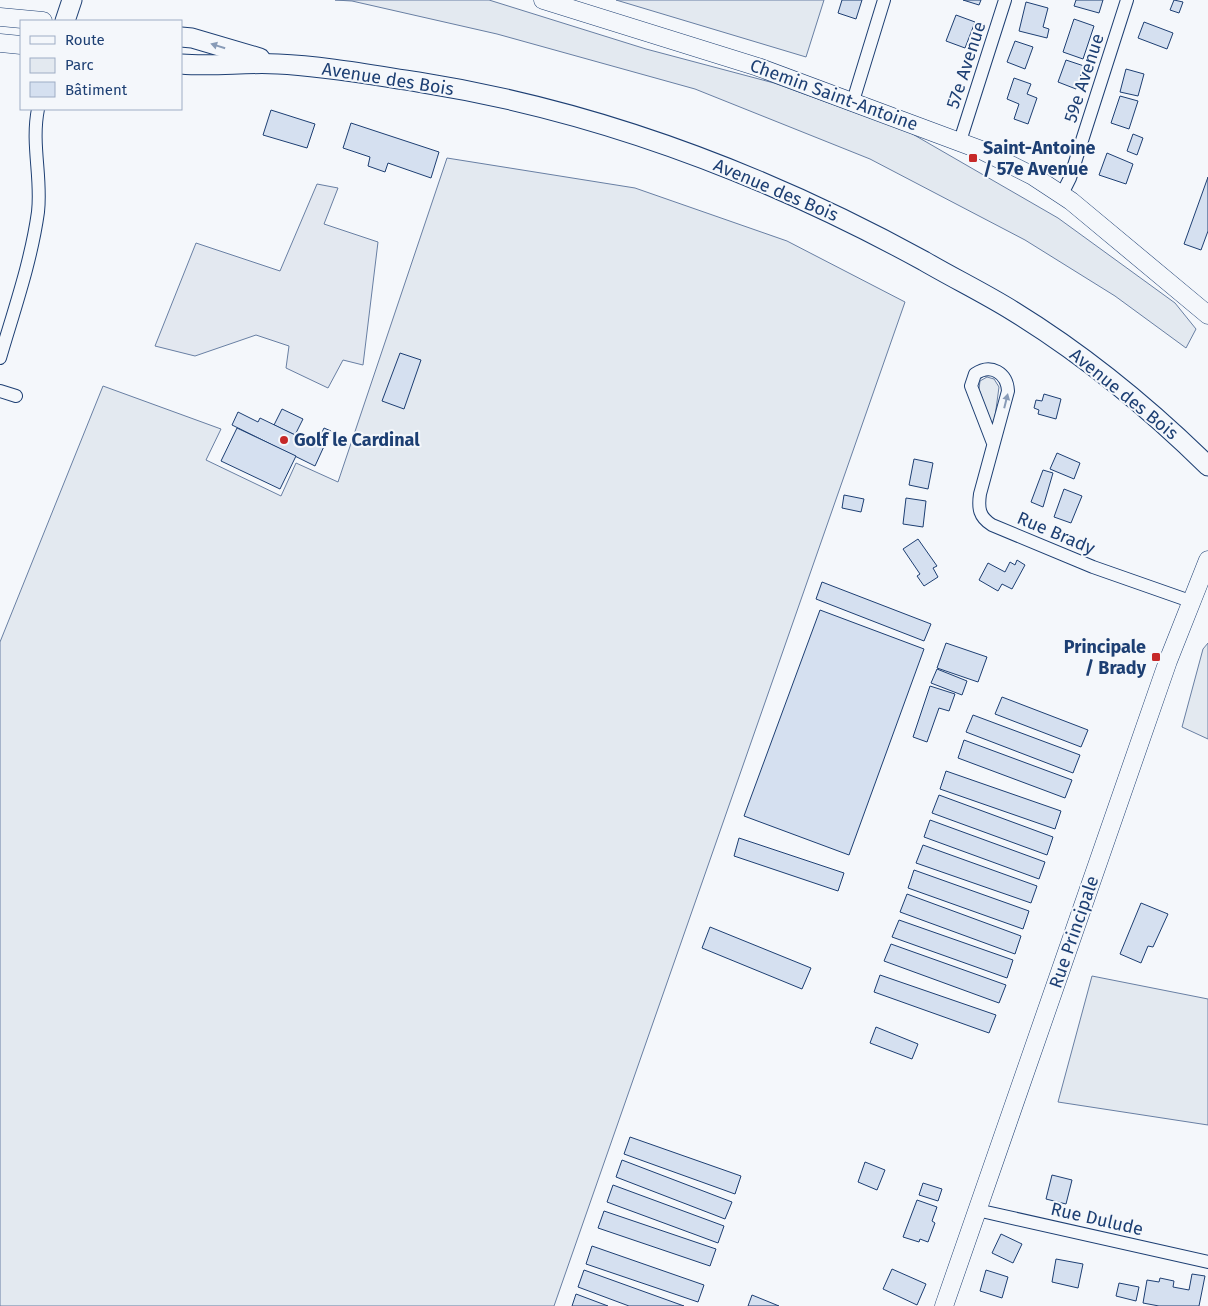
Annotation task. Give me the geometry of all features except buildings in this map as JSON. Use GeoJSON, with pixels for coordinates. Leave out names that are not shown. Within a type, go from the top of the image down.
{"type":"FeatureCollection","features":[{"type":"Feature","properties":{"kind":"main road"},"geometry":{"type":"LineString","coordinates":[[65,20],[72,0]]}},
{"type":"Feature","properties":{"kind":"main road","name":"Avenue des Bois"},"geometry":{"type":"LineString","coordinates":[[182,37],[192,38],[278,64]]}},
{"type":"Feature","properties":{"kind":"main road","name":"Avenue des Bois"},"geometry":{"type":"LineString","coordinates":[[182,64],[278,64],[420,82],[540,109],[683,152],[780,189],[894,245],[1015,312],[1118,386],[1208,466]]}},
{"type":"Feature","properties":{"kind":"street","name":"Chemin Saint-Antoine"},"geometry":{"type":"LineString","coordinates":[[543,0],[758,67],[960,141],[1034,176],[1062,194],[1107,229],[1208,315]]}},
{"type":"Feature","properties":{"kind":"street"},"geometry":{"type":"LineString","coordinates":[[852,101],[884,0]]}},
{"type":"Feature","properties":{"kind":"street","name":"57e Avenue"},"geometry":{"type":"LineString","coordinates":[[960,141],[1006,0]]}},
{"type":"Feature","properties":{"kind":"street","name":"59e Avenue"},"geometry":{"type":"LineString","coordinates":[[1062,194],[1070,178],[1127,0]]}},
{"type":"Feature","properties":{"kind":"street"},"geometry":{"type":"LineString","coordinates":[[0,17],[32,20]]}},
{"type":"Feature","properties":{"kind":"street"},"geometry":{"type":"LineString","coordinates":[[0,42],[20,45]]}},
{"type":"Feature","properties":{"kind":"street"},"geometry":{"type":"LineString","coordinates":[[0,358],[24,277],[38,213],[34,145],[38,110]]}},
{"type":"Feature","properties":{"kind":"street","name":"Rue Brady"},"geometry":{"type":"LineString","coordinates":[[993,443],[971,386],[975,374],[987,369],[1000,373],[1008,385],[1008,396],[993,443],[978,505],[981,515],[988,522],[1092,567],[1190,601]]}},
{"type":"Feature","properties":{"kind":"street"},"geometry":{"type":"LineString","coordinates":[[0,391],[16,396]]}},
{"type":"Feature","properties":{"kind":"street","name":"Rue Principale"},"geometry":{"type":"LineString","coordinates":[[944,1306],[1190,601],[1208,560]]}},
{"type":"Feature","properties":{"kind":"street","name":"Rue Dulude"},"geometry":{"type":"LineString","coordinates":[[978,1210],[1208,1262]]}},
{"type":"Feature","properties":{"kind":"green space"},"geometry":{"type":"Polygon","coordinates":[[[335,0],[489,0],[646,49],[774,83],[909,132],[1058,218],[1175,303],[1196,329],[1186,348],[1115,296],[1025,240],[870,159],[695,89],[497,34],[352,1],[335,0]]]}},
{"type":"Feature","properties":{"kind":"green space"},"geometry":{"type":"Polygon","coordinates":[[[616,0],[824,0],[806,57],[616,0]]]}},
{"type":"Feature","properties":{"kind":"green space","name":"Golf le Cardinal"},"geometry":{"type":"Polygon","coordinates":[[[447,158],[635,188],[787,241],[905,302],[554,1306],[0,1306],[0,642],[103,386],[221,429],[206,460],[281,496],[296,463],[338,482],[447,158]]]}},
{"type":"Feature","properties":{"kind":"green space"},"geometry":{"type":"Polygon","coordinates":[[[987,377],[994,379],[999,387],[994,424],[991,424],[979,389],[980,381],[987,377]]]}},
{"type":"Feature","properties":{"kind":"green space"},"geometry":{"type":"Polygon","coordinates":[[[1208,643],[1208,739],[1182,727],[1203,649],[1208,643]]]}},
{"type":"Feature","properties":{"kind":"green space"},"geometry":{"type":"Polygon","coordinates":[[[1092,976],[1208,999],[1208,1125],[1058,1102],[1092,976]]]}},
{"type":"Feature","properties":{"kind":"shaded area"},"geometry":{"type":"Polygon","coordinates":[[[317,184],[338,188],[324,224],[378,242],[363,365],[343,360],[328,388],[286,368],[289,346],[256,335],[195,356],[155,346],[196,243],[280,271],[317,184]]]}},
{"type":"Feature","properties":{"kind":"place","name":"Saint-Antoine / 57e Avenue"},"geometry":{"type":"Point","coordinates":[973,158]}},
{"type":"Feature","properties":{"kind":"place","name":"Golf le Cardinal"},"geometry":{"type":"Point","coordinates":[284,440]}},
{"type":"Feature","properties":{"kind":"place","name":"Principale / Brady"},"geometry":{"type":"Point","coordinates":[1156,657]}}]}
